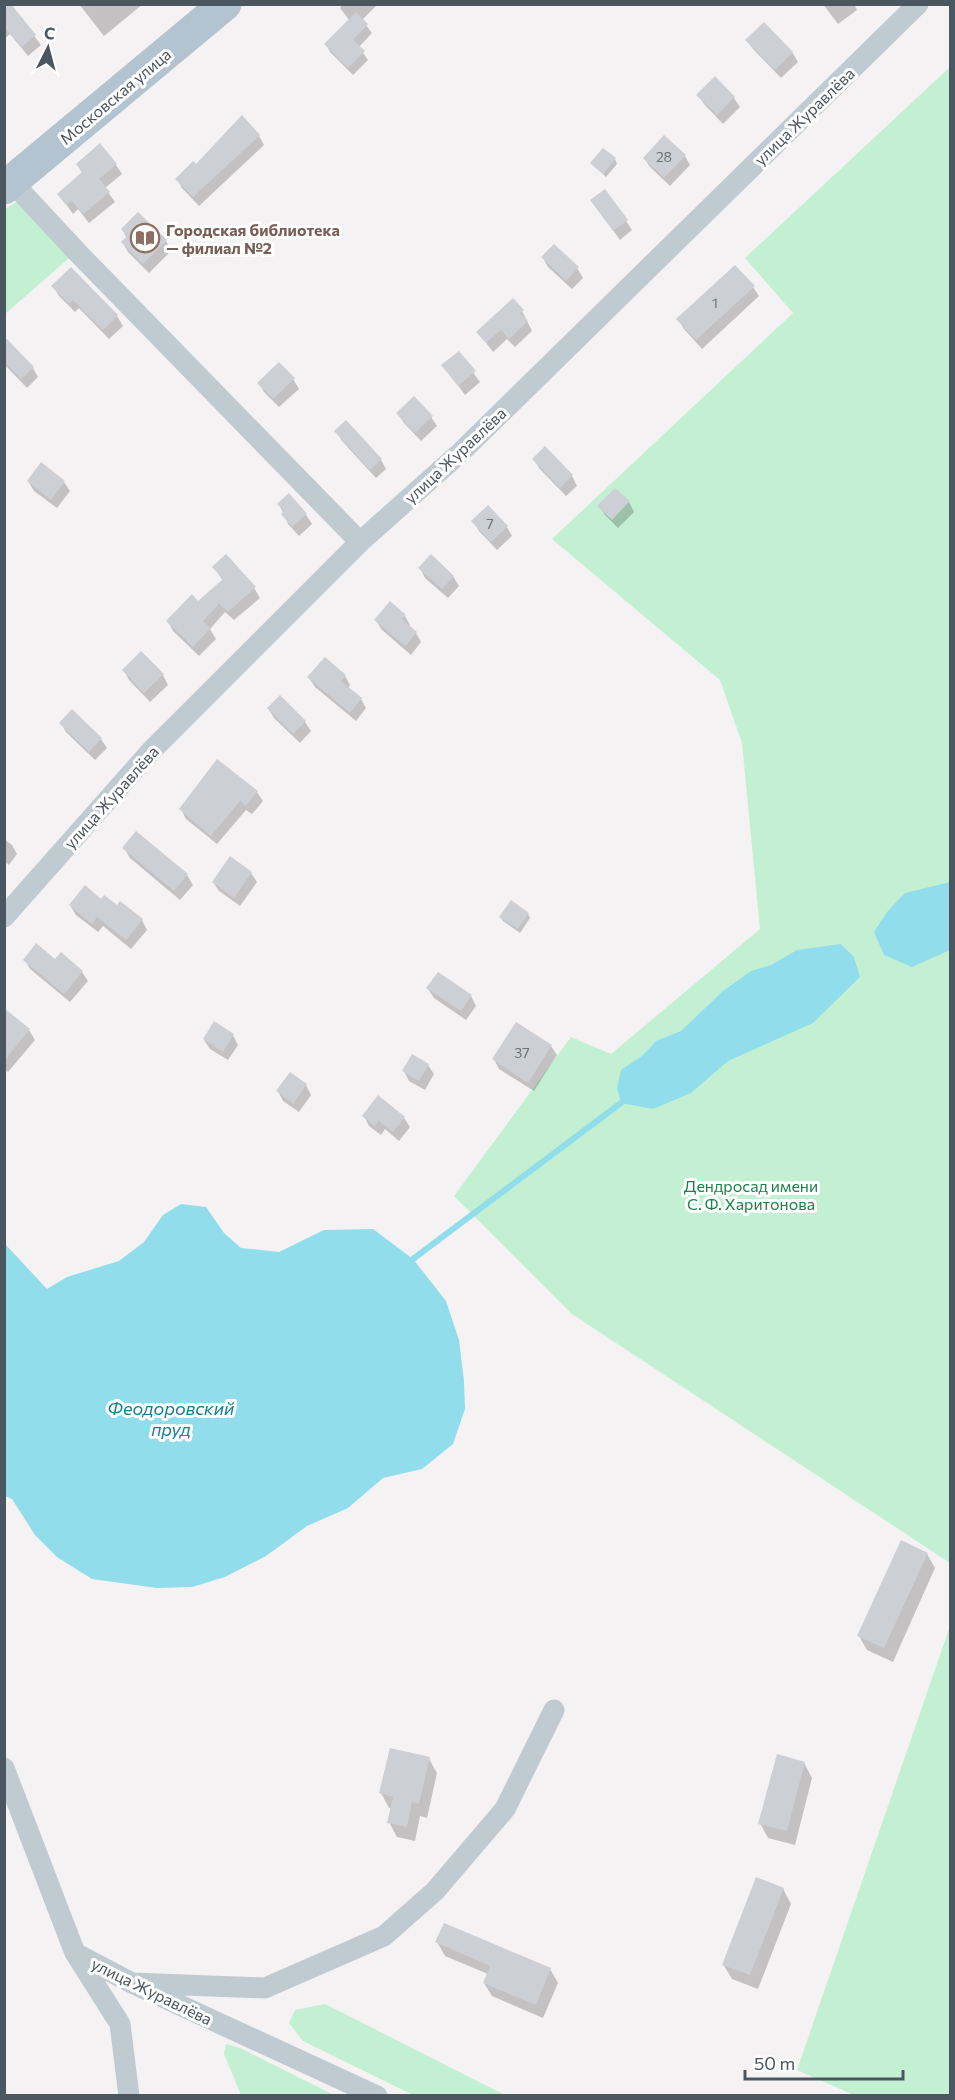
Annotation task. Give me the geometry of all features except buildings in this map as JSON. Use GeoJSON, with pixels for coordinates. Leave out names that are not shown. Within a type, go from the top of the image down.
{"type":"FeatureCollection","features":[{"type":"Feature","properties":{"kind":"main road","name":"Московская улица"},"geometry":{"type":"LineString","coordinates":[[8,185],[225,4]]}},
{"type":"Feature","properties":{"kind":"street","name":"улица Журавлёва"},"geometry":{"type":"LineString","coordinates":[[4,917],[151,751],[360,542],[461,452],[918,4]]}},
{"type":"Feature","properties":{"kind":"street"},"geometry":{"type":"LineString","coordinates":[[8,185],[86,260],[360,542]]}},
{"type":"Feature","properties":{"kind":"street"},"geometry":{"type":"LineString","coordinates":[[132,1983],[266,1988],[384,1936],[435,1891],[505,1809],[554,1710]]}},
{"type":"Feature","properties":{"kind":"street","name":"улица Журавлёва"},"geometry":{"type":"LineString","coordinates":[[4,1768],[75,1953],[132,1983],[377,2096]]}},
{"type":"Feature","properties":{"kind":"street"},"geometry":{"type":"LineString","coordinates":[[75,1953],[120,2024],[129,2096]]}},
{"type":"Feature","properties":{"kind":"green space","name":"Дендросад имени С. Ф. Харитонова"},"geometry":{"type":"Polygon","coordinates":[[[950,67],[950,1563],[572,1314],[454,1196],[571,1037],[611,1054],[760,929],[742,743],[720,680],[552,539],[793,313],[745,258],[950,67]]]}},
{"type":"Feature","properties":{"kind":"green space"},"geometry":{"type":"Polygon","coordinates":[[[19,200],[76,252],[5,314],[5,209],[19,200]]]}},
{"type":"Feature","properties":{"kind":"green space"},"geometry":{"type":"Polygon","coordinates":[[[950,1626],[950,2095],[854,2095],[797,2070],[950,1626]]]}},
{"type":"Feature","properties":{"kind":"green space"},"geometry":{"type":"Polygon","coordinates":[[[325,2004],[505,2095],[413,2095],[303,2041],[289,2023],[295,2010],[325,2004]]]}},
{"type":"Feature","properties":{"kind":"green space"},"geometry":{"type":"Polygon","coordinates":[[[226,2044],[240,2048],[334,2095],[241,2095],[224,2054],[226,2044]]]}},
{"type":"Feature","properties":{"kind":"water"},"geometry":{"type":"Polygon","coordinates":[[[950,882],[950,950],[912,967],[884,955],[874,932],[887,912],[905,893],[950,882]]]}},
{"type":"Feature","properties":{"kind":"water"},"geometry":{"type":"Polygon","coordinates":[[[841,944],[854,957],[860,977],[813,1023],[728,1061],[691,1093],[653,1109],[621,1103],[617,1088],[621,1070],[642,1056],[656,1041],[681,1031],[723,991],[751,971],[771,965],[797,950],[841,944]]]}},
{"type":"Feature","properties":{"kind":"water","name":"Феодоровский пруд"},"geometry":{"type":"Polygon","coordinates":[[[181,1204],[206,1207],[224,1233],[241,1248],[279,1252],[324,1230],[373,1229],[413,1259],[446,1301],[459,1340],[465,1409],[453,1444],[422,1469],[383,1478],[348,1508],[307,1526],[266,1556],[225,1577],[192,1587],[157,1588],[92,1579],[57,1557],[35,1535],[12,1499],[5,1496],[5,1244],[47,1289],[67,1277],[119,1261],[144,1242],[163,1215],[181,1204]]]}},
{"type":"Feature","properties":{"kind":"waterway"},"geometry":{"type":"LineString","coordinates":[[413,1259],[621,1103]]}},
{"type":"Feature","properties":{"kind":"place","name":"Городская библиотека — филиал №2"},"geometry":{"type":"Point","coordinates":[145,238]}}]}
